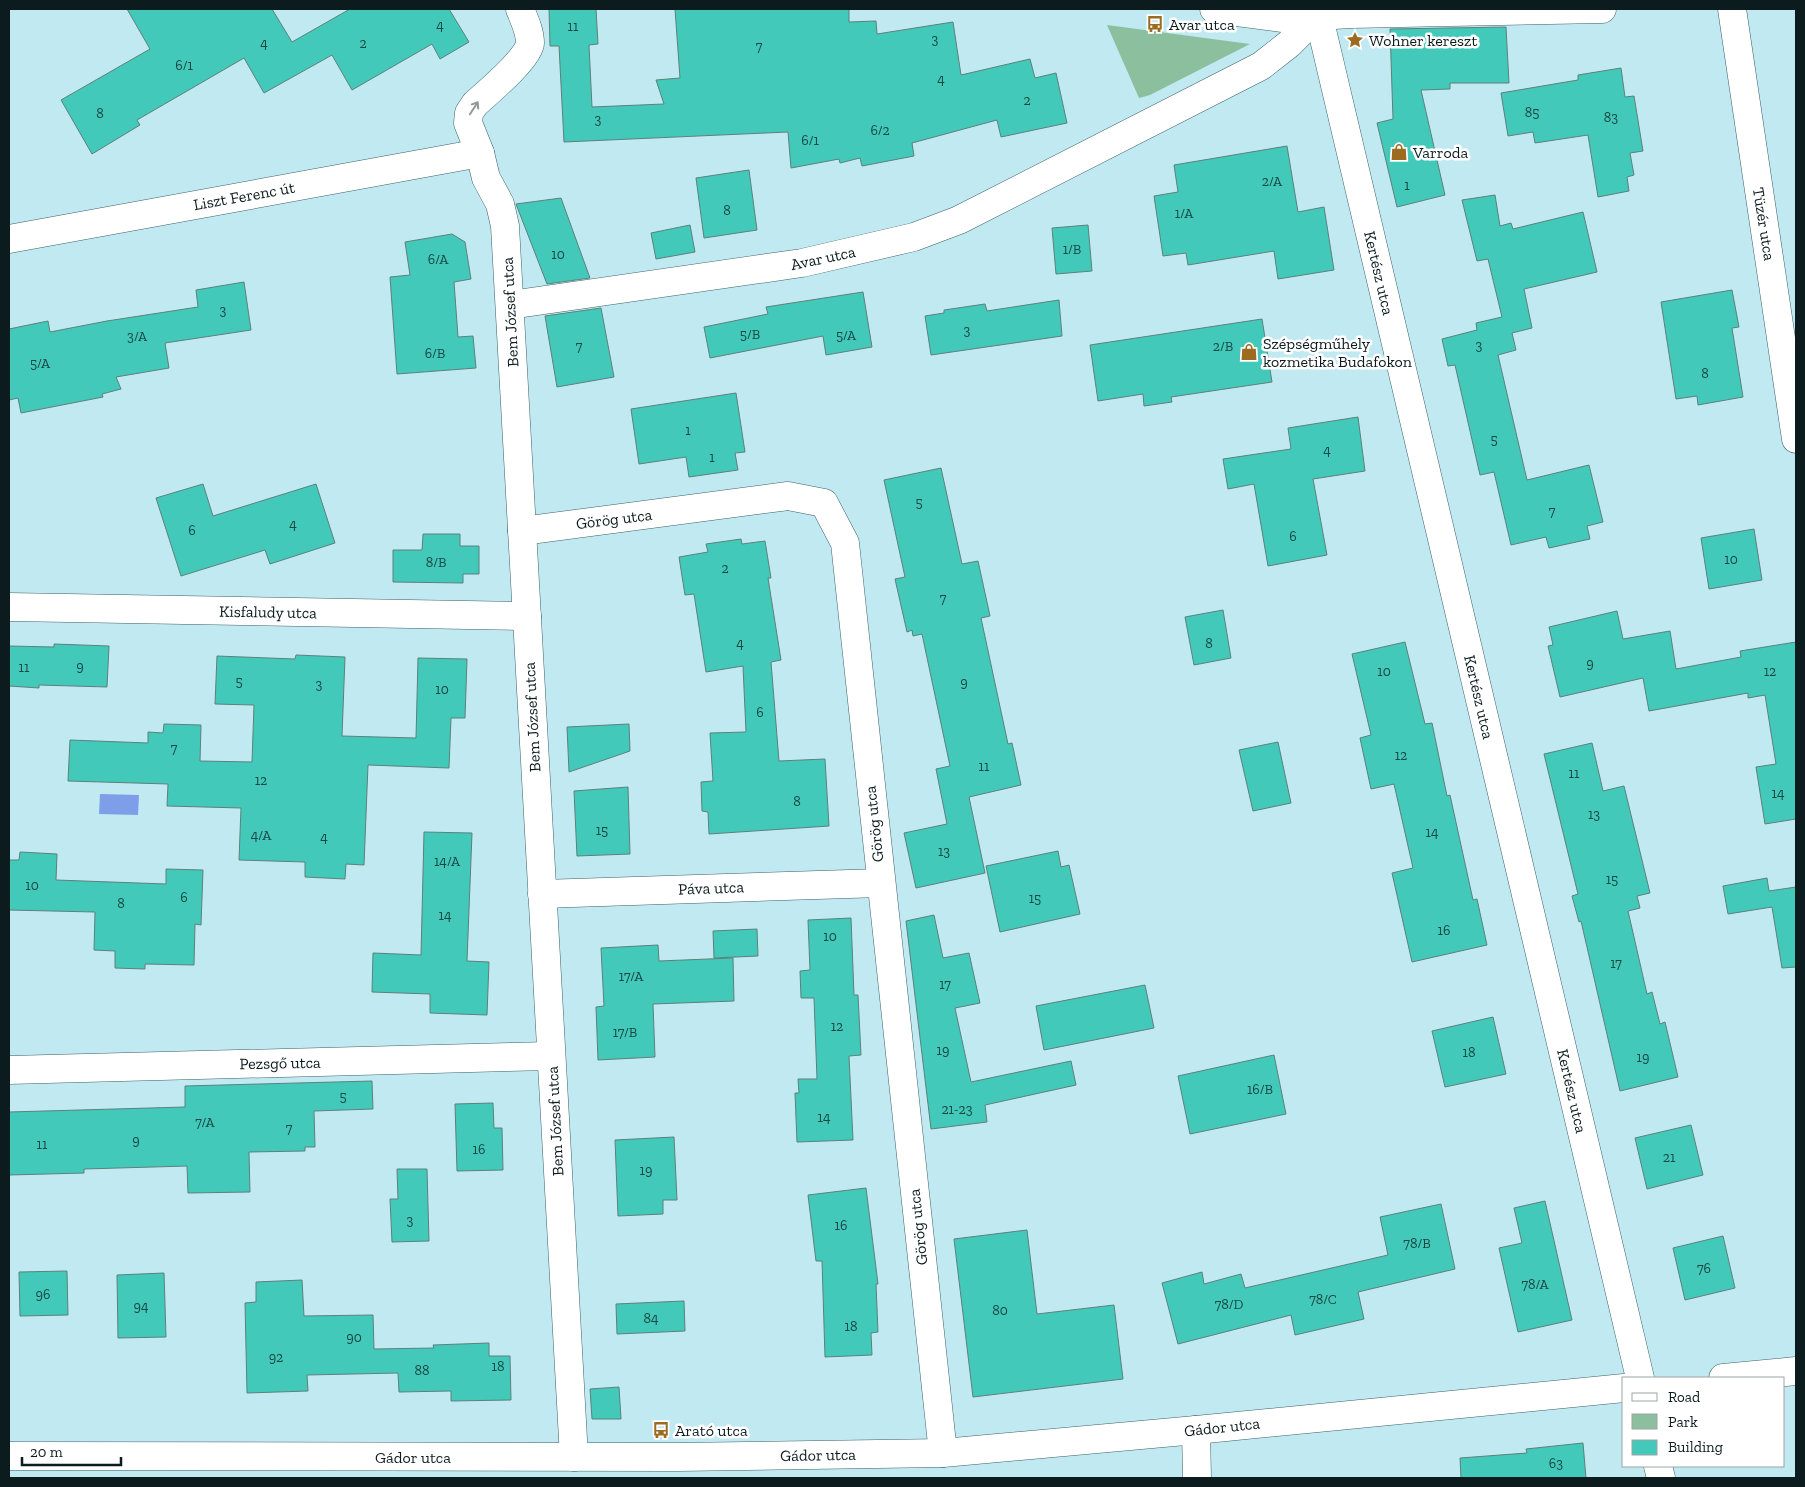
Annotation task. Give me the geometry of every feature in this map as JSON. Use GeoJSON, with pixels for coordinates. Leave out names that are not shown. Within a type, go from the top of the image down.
{"type":"FeatureCollection","features":[{"type":"Feature","properties":{"kind":"street","name":"Bem József utca"},"geometry":{"type":"LineString","coordinates":[[520,9],[529,32],[531,45],[526,56],[475,104],[469,113],[468,122],[480,153],[486,178],[500,204],[505,226],[574,1457]]}},
{"type":"Feature","properties":{"kind":"street"},"geometry":{"type":"LineString","coordinates":[[1214,9],[1283,18],[1318,12],[1602,9]]}},
{"type":"Feature","properties":{"kind":"street","name":"Tüzér utca"},"geometry":{"type":"LineString","coordinates":[[1732,9],[1796,439]]}},
{"type":"Feature","properties":{"kind":"street","name":"Avar utca"},"geometry":{"type":"LineString","coordinates":[[510,305],[802,263],[914,237],[959,220],[1261,66],[1289,44],[1318,12]]}},
{"type":"Feature","properties":{"kind":"street","name":"Kertész utca"},"geometry":{"type":"LineString","coordinates":[[1318,12],[1640,1377]]}},
{"type":"Feature","properties":{"kind":"street","name":"Liszt Ferenc út"},"geometry":{"type":"LineString","coordinates":[[9,239],[480,153]]}},
{"type":"Feature","properties":{"kind":"street","name":"Görög utca"},"geometry":{"type":"LineString","coordinates":[[522,531],[788,496],[824,503],[845,543],[943,1453]]}},
{"type":"Feature","properties":{"kind":"street","name":"Kisfaludy utca"},"geometry":{"type":"LineString","coordinates":[[9,608],[527,616]]}},
{"type":"Feature","properties":{"kind":"street","name":"Páva utca"},"geometry":{"type":"LineString","coordinates":[[542,894],[881,883]]}},
{"type":"Feature","properties":{"kind":"street","name":"Pezsgő utca"},"geometry":{"type":"LineString","coordinates":[[9,1070],[551,1056]]}},
{"type":"Feature","properties":{"kind":"street"},"geometry":{"type":"LineString","coordinates":[[1733,1377],[1796,1371]]}},
{"type":"Feature","properties":{"kind":"street","name":"Gádor utca"},"geometry":{"type":"LineString","coordinates":[[9,1456],[574,1457],[678,1468],[943,1453],[1622,1388]]}},
{"type":"Feature","properties":{"kind":"street"},"geometry":{"type":"LineString","coordinates":[[1196,1430],[1198,1478]]}},
{"type":"Feature","properties":{"kind":"green space"},"geometry":{"type":"Polygon","coordinates":[[[1107,25],[1250,44],[1150,95],[1139,98],[1107,25]]]}},
{"type":"Feature","properties":{"kind":"water"},"geometry":{"type":"Polygon","coordinates":[[[100,794],[139,795],[138,815],[99,814],[100,794]]]}},
{"type":"Feature","properties":{"kind":"building"},"geometry":{"type":"Polygon","coordinates":[[[127,9],[272,9],[292,42],[350,9],[449,9],[469,42],[440,59],[432,44],[352,90],[332,55],[264,93],[244,58],[137,120],[140,125],[92,154],[61,100],[150,49],[127,9]]]}},
{"type":"Feature","properties":{"kind":"building"},"geometry":{"type":"Polygon","coordinates":[[[549,9],[596,9],[598,44],[589,45],[592,107],[664,104],[656,80],[680,78],[675,9],[849,9],[849,22],[876,21],[877,34],[953,22],[961,75],[1030,59],[1035,78],[1056,73],[1067,123],[1001,137],[997,120],[912,143],[914,156],[862,166],[860,158],[840,163],[839,159],[791,168],[788,132],[564,142],[559,46],[550,46],[549,9]]]}},
{"type":"Feature","properties":{"kind":"building"},"geometry":{"type":"Polygon","coordinates":[[[1506,27],[1509,83],[1450,83],[1450,89],[1421,90],[1445,195],[1397,207],[1377,123],[1393,119],[1390,29],[1506,27]]]}},
{"type":"Feature","properties":{"kind":"building"},"geometry":{"type":"Polygon","coordinates":[[[1621,68],[1625,97],[1634,96],[1643,151],[1630,153],[1634,175],[1627,177],[1629,191],[1598,197],[1588,135],[1535,143],[1533,132],[1508,136],[1501,93],[1578,80],[1578,75],[1621,68]]]}},
{"type":"Feature","properties":{"kind":"building"},"geometry":{"type":"Polygon","coordinates":[[[1287,146],[1298,212],[1324,207],[1334,270],[1278,279],[1274,251],[1188,265],[1186,253],[1163,256],[1154,196],[1178,192],[1174,165],[1287,146]]]}},
{"type":"Feature","properties":{"kind":"building"},"geometry":{"type":"Polygon","coordinates":[[[749,170],[757,230],[704,238],[696,178],[749,170]]]}},
{"type":"Feature","properties":{"kind":"building"},"geometry":{"type":"Polygon","coordinates":[[[1495,195],[1500,226],[1511,223],[1513,229],[1583,212],[1597,272],[1524,289],[1532,328],[1512,333],[1516,350],[1498,355],[1527,480],[1589,465],[1603,522],[1587,526],[1590,539],[1549,548],[1546,537],[1511,545],[1494,472],[1480,475],[1455,365],[1448,366],[1442,339],[1477,330],[1476,323],[1502,317],[1488,259],[1477,261],[1462,200],[1495,195]]]}},
{"type":"Feature","properties":{"kind":"building"},"geometry":{"type":"Polygon","coordinates":[[[561,198],[590,278],[547,284],[516,204],[561,198]]]}},
{"type":"Feature","properties":{"kind":"building"},"geometry":{"type":"Polygon","coordinates":[[[690,225],[695,252],[656,259],[651,233],[690,225]]]}},
{"type":"Feature","properties":{"kind":"building"},"geometry":{"type":"Polygon","coordinates":[[[1088,225],[1092,271],[1056,274],[1052,228],[1088,225]]]}},
{"type":"Feature","properties":{"kind":"building"},"geometry":{"type":"Polygon","coordinates":[[[452,234],[465,242],[471,279],[454,282],[458,337],[473,336],[476,368],[397,374],[390,277],[410,275],[405,242],[452,234]]]}},
{"type":"Feature","properties":{"kind":"building"},"geometry":{"type":"Polygon","coordinates":[[[244,282],[251,330],[165,343],[169,368],[116,377],[121,389],[102,394],[103,397],[21,413],[18,398],[9,400],[9,329],[48,321],[50,332],[198,307],[196,290],[244,282]]]}},
{"type":"Feature","properties":{"kind":"building"},"geometry":{"type":"Polygon","coordinates":[[[1732,290],[1739,327],[1732,328],[1743,397],[1698,405],[1697,396],[1676,399],[1661,302],[1732,290]]]}},
{"type":"Feature","properties":{"kind":"building"},"geometry":{"type":"Polygon","coordinates":[[[863,292],[872,347],[826,355],[823,336],[710,358],[704,327],[768,314],[766,307],[863,292]]]}},
{"type":"Feature","properties":{"kind":"building"},"geometry":{"type":"Polygon","coordinates":[[[1059,300],[1062,336],[931,355],[925,316],[944,313],[944,310],[985,304],[987,311],[1059,300]]]}},
{"type":"Feature","properties":{"kind":"building"},"geometry":{"type":"Polygon","coordinates":[[[601,308],[614,377],[557,387],[545,316],[601,308]]]}},
{"type":"Feature","properties":{"kind":"building"},"geometry":{"type":"Polygon","coordinates":[[[1262,319],[1272,382],[1171,397],[1172,402],[1144,406],[1143,394],[1098,401],[1090,345],[1262,319]]]}},
{"type":"Feature","properties":{"kind":"building"},"geometry":{"type":"Polygon","coordinates":[[[736,393],[745,452],[735,453],[738,470],[689,477],[686,457],[639,464],[631,409],[736,393]]]}},
{"type":"Feature","properties":{"kind":"building"},"geometry":{"type":"Polygon","coordinates":[[[1358,417],[1365,471],[1313,479],[1327,555],[1268,566],[1254,484],[1228,489],[1223,459],[1291,449],[1288,428],[1358,417]]]}},
{"type":"Feature","properties":{"kind":"building"},"geometry":{"type":"Polygon","coordinates":[[[941,468],[962,564],[978,561],[990,616],[981,618],[1008,744],[1012,743],[1021,785],[969,797],[985,873],[916,888],[904,833],[947,824],[936,769],[950,766],[922,634],[913,636],[912,630],[907,632],[895,579],[905,577],[884,480],[941,468]]]}},
{"type":"Feature","properties":{"kind":"building"},"geometry":{"type":"Polygon","coordinates":[[[203,484],[213,516],[316,484],[335,543],[270,564],[265,550],[181,576],[156,498],[203,484]]]}},
{"type":"Feature","properties":{"kind":"building"},"geometry":{"type":"Polygon","coordinates":[[[1754,529],[1762,580],[1709,589],[1701,538],[1754,529]]]}},
{"type":"Feature","properties":{"kind":"building"},"geometry":{"type":"Polygon","coordinates":[[[423,534],[460,534],[460,546],[479,546],[479,574],[463,574],[463,583],[393,582],[393,550],[422,550],[423,534]]]}},
{"type":"Feature","properties":{"kind":"building"},"geometry":{"type":"Polygon","coordinates":[[[741,539],[742,544],[765,541],[771,578],[768,578],[781,660],[771,662],[779,761],[825,759],[829,826],[709,834],[708,812],[702,811],[701,782],[713,781],[710,733],[746,732],[743,666],[706,672],[694,594],[685,595],[679,557],[708,552],[706,544],[741,539]]]}},
{"type":"Feature","properties":{"kind":"building"},"geometry":{"type":"Polygon","coordinates":[[[1223,610],[1231,658],[1194,665],[1185,617],[1223,610]]]}},
{"type":"Feature","properties":{"kind":"building"},"geometry":{"type":"Polygon","coordinates":[[[1617,611],[1623,639],[1670,631],[1676,669],[1741,657],[1740,651],[1796,642],[1796,819],[1765,824],[1756,767],[1776,764],[1765,695],[1748,698],[1748,693],[1649,711],[1643,678],[1560,697],[1548,646],[1553,645],[1549,627],[1617,611]]]}},
{"type":"Feature","properties":{"kind":"building"},"geometry":{"type":"Polygon","coordinates":[[[1405,642],[1425,724],[1432,723],[1447,796],[1450,795],[1473,900],[1477,899],[1487,945],[1412,962],[1392,873],[1413,868],[1394,784],[1371,789],[1360,738],[1371,735],[1352,654],[1405,642]]]}},
{"type":"Feature","properties":{"kind":"building"},"geometry":{"type":"Polygon","coordinates":[[[54,644],[109,646],[107,687],[39,685],[39,688],[9,686],[9,646],[54,647],[54,644]]]}},
{"type":"Feature","properties":{"kind":"building"},"geometry":{"type":"Polygon","coordinates":[[[296,655],[345,657],[342,736],[416,738],[418,658],[467,659],[465,718],[451,718],[449,768],[368,765],[364,865],[346,864],[345,879],[305,877],[305,862],[239,860],[241,808],[167,806],[168,784],[68,781],[70,740],[148,743],[148,732],[163,733],[164,724],[201,725],[200,761],[252,762],[254,705],[215,704],[217,656],[295,659],[296,655]]]}},
{"type":"Feature","properties":{"kind":"building"},"geometry":{"type":"Polygon","coordinates":[[[629,724],[630,751],[569,772],[567,727],[629,724]]]}},
{"type":"Feature","properties":{"kind":"building"},"geometry":{"type":"Polygon","coordinates":[[[1278,742],[1291,803],[1253,811],[1239,750],[1278,742]]]}},
{"type":"Feature","properties":{"kind":"building"},"geometry":{"type":"Polygon","coordinates":[[[1592,743],[1603,791],[1624,786],[1650,893],[1637,896],[1640,908],[1628,911],[1647,994],[1652,992],[1660,1024],[1665,1022],[1678,1077],[1620,1091],[1581,921],[1579,922],[1572,896],[1578,894],[1544,754],[1592,743]]]}},
{"type":"Feature","properties":{"kind":"building"},"geometry":{"type":"Polygon","coordinates":[[[628,787],[630,854],[577,856],[574,791],[628,787]]]}},
{"type":"Feature","properties":{"kind":"building"},"geometry":{"type":"Polygon","coordinates":[[[424,832],[472,833],[467,961],[489,962],[487,1015],[430,1013],[430,994],[372,992],[373,953],[421,955],[424,832]]]}},
{"type":"Feature","properties":{"kind":"building"},"geometry":{"type":"Polygon","coordinates":[[[1058,851],[1061,867],[1069,865],[1080,914],[1000,932],[986,866],[1058,851]]]}},
{"type":"Feature","properties":{"kind":"building"},"geometry":{"type":"Polygon","coordinates":[[[20,852],[57,854],[56,880],[166,884],[166,869],[203,870],[201,925],[195,924],[194,965],[145,964],[145,969],[115,968],[115,951],[94,950],[95,912],[9,910],[9,860],[19,860],[20,852]]]}},
{"type":"Feature","properties":{"kind":"building"},"geometry":{"type":"Polygon","coordinates":[[[1767,878],[1769,891],[1796,887],[1796,967],[1782,968],[1772,907],[1728,914],[1723,886],[1767,878]]]}},
{"type":"Feature","properties":{"kind":"building"},"geometry":{"type":"Polygon","coordinates":[[[934,915],[943,958],[969,953],[980,1003],[955,1008],[971,1082],[1071,1061],[1076,1085],[985,1105],[987,1122],[931,1129],[906,921],[934,915]]]}},
{"type":"Feature","properties":{"kind":"building"},"geometry":{"type":"Polygon","coordinates":[[[851,918],[854,995],[858,995],[861,1055],[849,1056],[853,1140],[797,1142],[795,1093],[799,1093],[798,1079],[817,1079],[814,998],[801,998],[800,971],[810,970],[808,920],[851,918]]]}},
{"type":"Feature","properties":{"kind":"building"},"geometry":{"type":"Polygon","coordinates":[[[757,929],[758,956],[714,958],[713,931],[757,929]]]}},
{"type":"Feature","properties":{"kind":"building"},"geometry":{"type":"Polygon","coordinates":[[[658,945],[659,961],[733,958],[734,1001],[653,1004],[655,1057],[598,1060],[596,1007],[604,1006],[601,948],[658,945]]]}},
{"type":"Feature","properties":{"kind":"building"},"geometry":{"type":"Polygon","coordinates":[[[1145,985],[1154,1028],[1044,1050],[1036,1006],[1145,985]]]}},
{"type":"Feature","properties":{"kind":"building"},"geometry":{"type":"Polygon","coordinates":[[[1493,1017],[1506,1074],[1445,1087],[1432,1031],[1493,1017]]]}},
{"type":"Feature","properties":{"kind":"building"},"geometry":{"type":"Polygon","coordinates":[[[1274,1055],[1286,1114],[1190,1134],[1178,1076],[1274,1055]]]}},
{"type":"Feature","properties":{"kind":"building"},"geometry":{"type":"Polygon","coordinates":[[[372,1081],[373,1109],[314,1111],[315,1147],[305,1147],[305,1151],[249,1152],[250,1192],[188,1193],[187,1166],[84,1169],[84,1173],[9,1175],[9,1112],[185,1107],[185,1086],[372,1081]]]}},
{"type":"Feature","properties":{"kind":"building"},"geometry":{"type":"Polygon","coordinates":[[[493,1103],[494,1128],[502,1128],[503,1170],[457,1171],[455,1104],[493,1103]]]}},
{"type":"Feature","properties":{"kind":"building"},"geometry":{"type":"Polygon","coordinates":[[[1691,1125],[1703,1175],[1647,1189],[1635,1138],[1691,1125]]]}},
{"type":"Feature","properties":{"kind":"building"},"geometry":{"type":"Polygon","coordinates":[[[674,1137],[677,1200],[663,1200],[663,1214],[618,1216],[615,1140],[674,1137]]]}},
{"type":"Feature","properties":{"kind":"building"},"geometry":{"type":"Polygon","coordinates":[[[397,1169],[427,1169],[429,1241],[392,1242],[390,1199],[398,1199],[397,1169]]]}},
{"type":"Feature","properties":{"kind":"building"},"geometry":{"type":"Polygon","coordinates":[[[866,1188],[878,1284],[876,1284],[878,1332],[871,1333],[872,1355],[825,1357],[822,1261],[816,1261],[808,1195],[866,1188]]]}},
{"type":"Feature","properties":{"kind":"building"},"geometry":{"type":"Polygon","coordinates":[[[1545,1201],[1572,1320],[1518,1332],[1499,1248],[1522,1243],[1514,1208],[1545,1201]]]}},
{"type":"Feature","properties":{"kind":"building"},"geometry":{"type":"Polygon","coordinates":[[[1441,1204],[1455,1269],[1358,1292],[1364,1319],[1295,1335],[1291,1315],[1178,1344],[1162,1283],[1202,1272],[1204,1284],[1241,1274],[1245,1288],[1388,1255],[1380,1217],[1441,1204]]]}},
{"type":"Feature","properties":{"kind":"building"},"geometry":{"type":"Polygon","coordinates":[[[1027,1230],[1037,1314],[1114,1305],[1123,1379],[973,1397],[954,1239],[1027,1230]]]}},
{"type":"Feature","properties":{"kind":"building"},"geometry":{"type":"Polygon","coordinates":[[[1723,1236],[1735,1288],[1685,1300],[1673,1248],[1723,1236]]]}},
{"type":"Feature","properties":{"kind":"building"},"geometry":{"type":"Polygon","coordinates":[[[67,1271],[68,1315],[20,1316],[19,1272],[67,1271]]]}},
{"type":"Feature","properties":{"kind":"building"},"geometry":{"type":"Polygon","coordinates":[[[164,1273],[166,1337],[118,1338],[117,1275],[164,1273]]]}},
{"type":"Feature","properties":{"kind":"building"},"geometry":{"type":"Polygon","coordinates":[[[302,1280],[304,1316],[373,1315],[374,1349],[434,1348],[433,1345],[489,1343],[489,1356],[510,1356],[511,1400],[451,1401],[451,1391],[399,1392],[398,1373],[307,1375],[308,1391],[247,1393],[245,1303],[256,1302],[256,1282],[302,1280]]]}},
{"type":"Feature","properties":{"kind":"building"},"geometry":{"type":"Polygon","coordinates":[[[684,1301],[685,1331],[617,1334],[616,1304],[684,1301]]]}},
{"type":"Feature","properties":{"kind":"building"},"geometry":{"type":"Polygon","coordinates":[[[619,1387],[621,1419],[592,1419],[590,1389],[619,1387]]]}},
{"type":"Feature","properties":{"kind":"building"},"geometry":{"type":"Polygon","coordinates":[[[1583,1443],[1586,1478],[1461,1478],[1460,1458],[1527,1453],[1526,1449],[1583,1443]]]}},
{"type":"Feature","properties":{"kind":"place","name":"Avar utca"},"geometry":{"type":"Point","coordinates":[1155,24]}},
{"type":"Feature","properties":{"kind":"place","name":"Wohner kereszt"},"geometry":{"type":"Point","coordinates":[1355,40]}},
{"type":"Feature","properties":{"kind":"place","name":"Varroda"},"geometry":{"type":"Point","coordinates":[1399,152]}},
{"type":"Feature","properties":{"kind":"place","name":"Szépségműhely kozmetika Budafokon"},"geometry":{"type":"Point","coordinates":[1249,352]}},
{"type":"Feature","properties":{"kind":"place","name":"Arató utca"},"geometry":{"type":"Point","coordinates":[661,1430]}}]}
